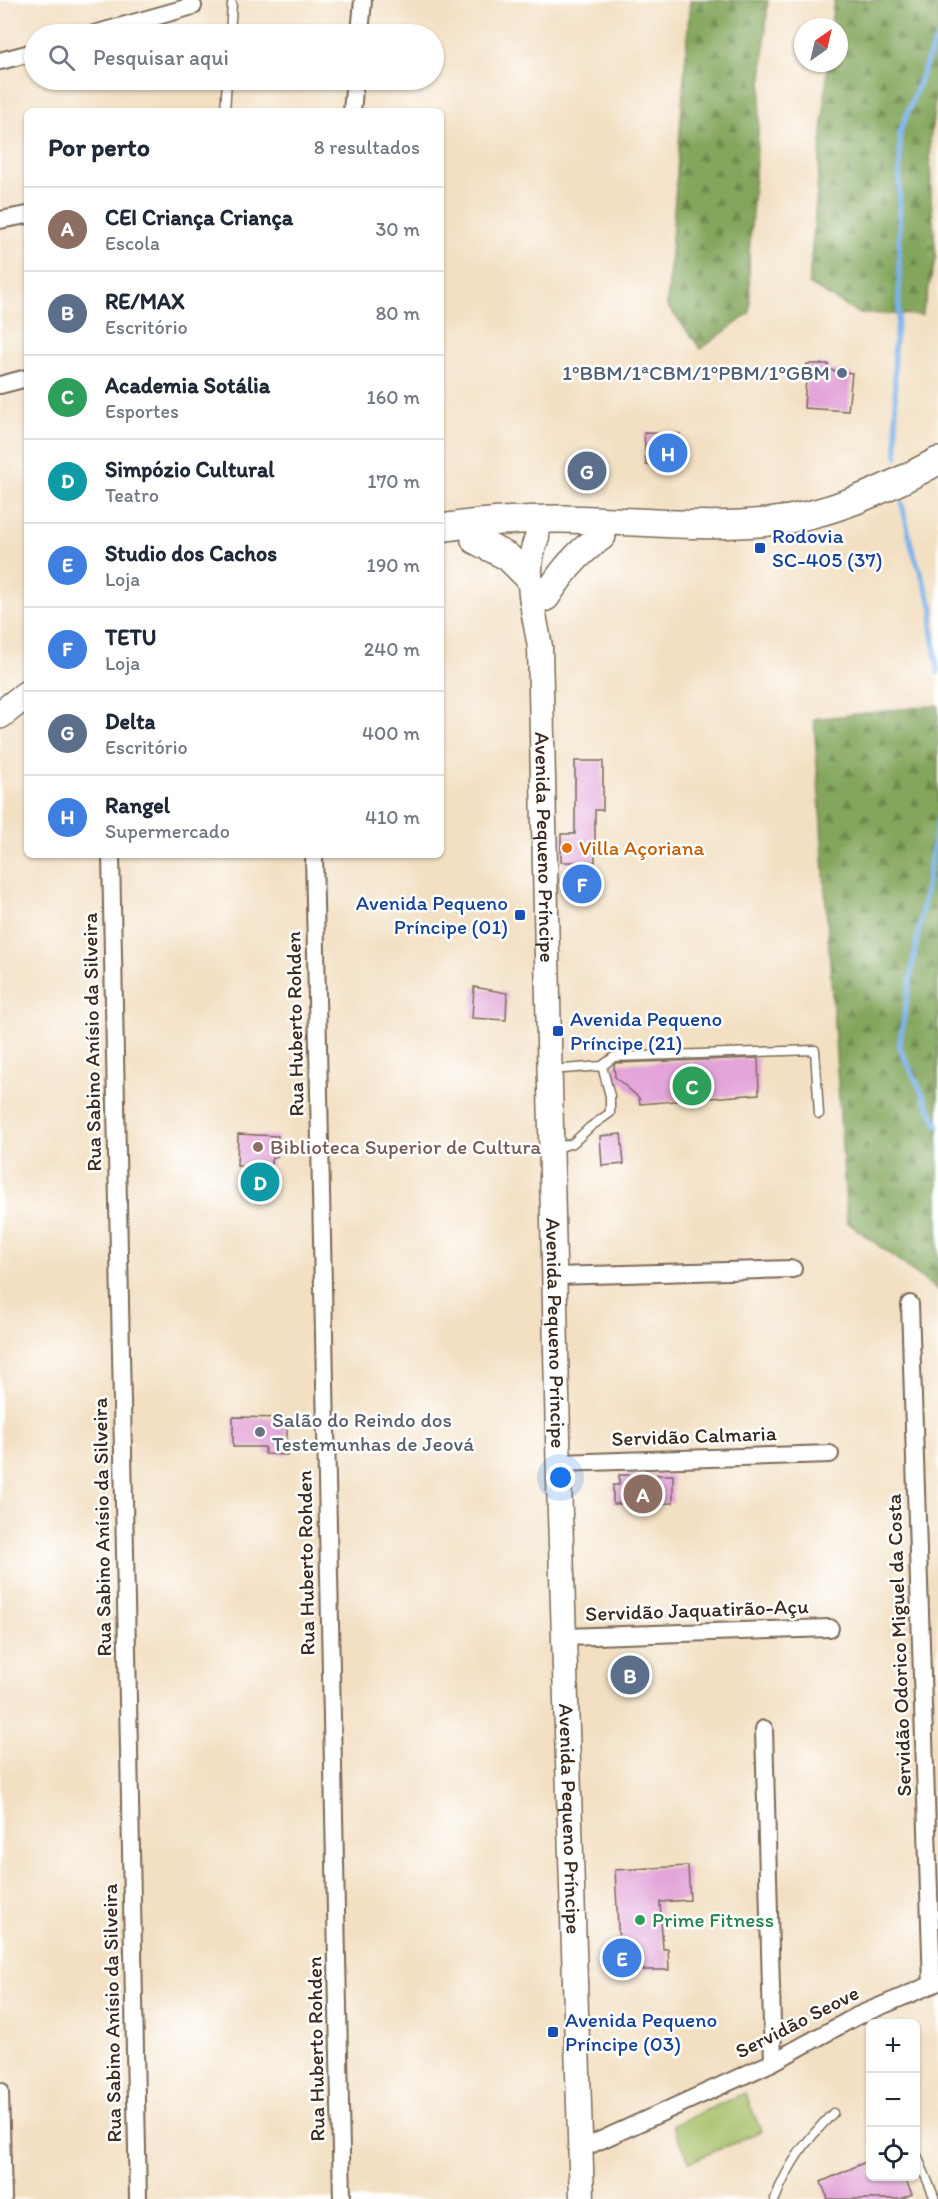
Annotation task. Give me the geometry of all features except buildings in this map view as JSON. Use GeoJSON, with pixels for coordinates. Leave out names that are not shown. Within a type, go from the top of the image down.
{"type":"FeatureCollection","features":[{"type":"Feature","properties":{"kind":"main road"},"geometry":{"type":"LineString","coordinates":[[444,536],[475,540],[537,529],[559,519],[681,525],[769,522],[798,517],[872,494],[938,461]]}},
{"type":"Feature","properties":{"kind":"main road"},"geometry":{"type":"LineString","coordinates":[[444,528],[463,525],[537,529],[602,536],[681,525]]}},
{"type":"Feature","properties":{"kind":"main road","name":"Avenida Pequeno Príncipe"},"geometry":{"type":"LineString","coordinates":[[537,529],[544,553],[538,588],[549,1070],[582,2199]]}},
{"type":"Feature","properties":{"kind":"main road"},"geometry":{"type":"LineString","coordinates":[[475,540],[508,557],[538,588],[602,536]]}},
{"type":"Feature","properties":{"kind":"main road"},"geometry":{"type":"LineString","coordinates":[[0,715],[24,696]]}},
{"type":"Feature","properties":{"kind":"street"},"geometry":{"type":"LineString","coordinates":[[361,24],[363,0]]}},
{"type":"Feature","properties":{"kind":"street"},"geometry":{"type":"LineString","coordinates":[[129,24],[193,6]]}},
{"type":"Feature","properties":{"kind":"street"},"geometry":{"type":"LineString","coordinates":[[0,62],[24,55]]}},
{"type":"Feature","properties":{"kind":"street"},"geometry":{"type":"LineString","coordinates":[[352,108],[354,90]]}},
{"type":"Feature","properties":{"kind":"street"},"geometry":{"type":"LineString","coordinates":[[0,220],[24,216]]}},
{"type":"Feature","properties":{"kind":"street"},"geometry":{"type":"LineString","coordinates":[[0,385],[24,379]]}},
{"type":"Feature","properties":{"kind":"street","name":"Rua Sabino Anísio da Silveira"},"geometry":{"type":"LineString","coordinates":[[111,858],[138,2199]]}},
{"type":"Feature","properties":{"kind":"street","name":"Rua Huberto Rohden"},"geometry":{"type":"LineString","coordinates":[[315,858],[342,2199]]}},
{"type":"Feature","properties":{"kind":"street"},"geometry":{"type":"LineString","coordinates":[[555,1276],[793,1269]]}},
{"type":"Feature","properties":{"kind":"street","name":"Servidão Odorico Miguel da Costa"},"geometry":{"type":"LineString","coordinates":[[910,1304],[935,1984]]}},
{"type":"Feature","properties":{"kind":"street","name":"Servidão Calmaria"},"geometry":{"type":"LineString","coordinates":[[559,1463],[830,1454]]}},
{"type":"Feature","properties":{"kind":"street","name":"Servidão Jaquatirão-Açu"},"geometry":{"type":"LineString","coordinates":[[565,1637],[830,1628]]}},
{"type":"Feature","properties":{"kind":"street"},"geometry":{"type":"LineString","coordinates":[[764,1729],[773,2062]]}},
{"type":"Feature","properties":{"kind":"street","name":"Servidão Seove"},"geometry":{"type":"LineString","coordinates":[[579,2150],[773,2062],[856,2016],[935,1984]]}},
{"type":"Feature","properties":{"kind":"street"},"geometry":{"type":"LineString","coordinates":[[0,2091],[3,2199]]}},
{"type":"Feature","properties":{"kind":"lane"},"geometry":{"type":"LineString","coordinates":[[231,24],[232,4]]}},
{"type":"Feature","properties":{"kind":"lane"},"geometry":{"type":"LineString","coordinates":[[225,108],[226,90]]}},
{"type":"Feature","properties":{"kind":"lane"},"geometry":{"type":"LineString","coordinates":[[549,1070],[602,1066],[614,1058],[815,1050],[819,1114]]}},
{"type":"Feature","properties":{"kind":"lane"},"geometry":{"type":"LineString","coordinates":[[553,1149],[573,1143],[610,1113],[610,1096],[602,1066]]}},
{"type":"Feature","properties":{"kind":"lane"},"geometry":{"type":"LineString","coordinates":[[775,2199],[789,2168],[805,2142],[833,2113]]}},
{"type":"Feature","properties":{"kind":"lane"},"geometry":{"type":"LineString","coordinates":[[920,2164],[935,2199]]}},
{"type":"Feature","properties":{"kind":"green space"},"geometry":{"type":"Polygon","coordinates":[[[690,0],[768,0],[749,254],[750,313],[701,349],[667,305],[690,0]]]}},
{"type":"Feature","properties":{"kind":"green space"},"geometry":{"type":"Polygon","coordinates":[[[834,0],[938,0],[938,81],[930,140],[931,200],[936,257],[922,315],[858,313],[809,284],[827,72],[848,72],[848,18],[832,18],[834,0]]]}},
{"type":"Feature","properties":{"kind":"green space"},"geometry":{"type":"Polygon","coordinates":[[[938,705],[938,1290],[847,1222],[814,719],[938,705]]]}},
{"type":"Feature","properties":{"kind":"green space"},"geometry":{"type":"Polygon","coordinates":[[[745,2093],[761,2131],[690,2162],[673,2125],[745,2093]]]}},
{"type":"Feature","properties":{"kind":"waterway"},"geometry":{"type":"LineString","coordinates":[[897,457],[894,350],[899,313],[900,132],[938,38]]}},
{"type":"Feature","properties":{"kind":"waterway"},"geometry":{"type":"LineString","coordinates":[[902,504],[912,548],[933,608],[932,626],[938,673]]}},
{"type":"Feature","properties":{"kind":"waterway"},"geometry":{"type":"LineString","coordinates":[[938,818],[899,1046],[938,1126]]}},
{"type":"Feature","properties":{"kind":"place","name":"1ºBBM/1ªCBM/1ºPBM/1ºGBM"},"geometry":{"type":"Point","coordinates":[842,373]}},
{"type":"Feature","properties":{"kind":"place","name":"Rangel"},"geometry":{"type":"Point","coordinates":[668,453]}},
{"type":"Feature","properties":{"kind":"place","name":"Delta"},"geometry":{"type":"Point","coordinates":[587,471]}},
{"type":"Feature","properties":{"kind":"place","name":"Rodovia SC-405 (37)"},"geometry":{"type":"Point","coordinates":[760,548]}},
{"type":"Feature","properties":{"kind":"place","name":"Villa Açoriana"},"geometry":{"type":"Point","coordinates":[567,848]}},
{"type":"Feature","properties":{"kind":"place","name":"TETU"},"geometry":{"type":"Point","coordinates":[582,884]}},
{"type":"Feature","properties":{"kind":"place","name":"Avenida Pequeno Príncipe (01)"},"geometry":{"type":"Point","coordinates":[520,915]}},
{"type":"Feature","properties":{"kind":"place","name":"Avenida Pequeno Príncipe (21)"},"geometry":{"type":"Point","coordinates":[558,1031]}},
{"type":"Feature","properties":{"kind":"place","name":"Academia Sotália"},"geometry":{"type":"Point","coordinates":[692,1086]}},
{"type":"Feature","properties":{"kind":"place","name":"Biblioteca Superior de Cultura"},"geometry":{"type":"Point","coordinates":[258,1147]}},
{"type":"Feature","properties":{"kind":"place","name":"Simpózio Cultural"},"geometry":{"type":"Point","coordinates":[260,1182]}},
{"type":"Feature","properties":{"kind":"place","name":"Salão do Reindo dos Testemunhas de Jeová"},"geometry":{"type":"Point","coordinates":[260,1432]}},
{"type":"Feature","properties":{"kind":"place","name":"CEI Criança Criança"},"geometry":{"type":"Point","coordinates":[643,1494]}},
{"type":"Feature","properties":{"kind":"place","name":"RE/MAX"},"geometry":{"type":"Point","coordinates":[630,1675]}},
{"type":"Feature","properties":{"kind":"place","name":"Prime Fitness"},"geometry":{"type":"Point","coordinates":[640,1920]}},
{"type":"Feature","properties":{"kind":"place","name":"Studio dos Cachos"},"geometry":{"type":"Point","coordinates":[622,1958]}},
{"type":"Feature","properties":{"kind":"place","name":"Avenida Pequeno Príncipe (03)"},"geometry":{"type":"Point","coordinates":[553,2032]}}]}
